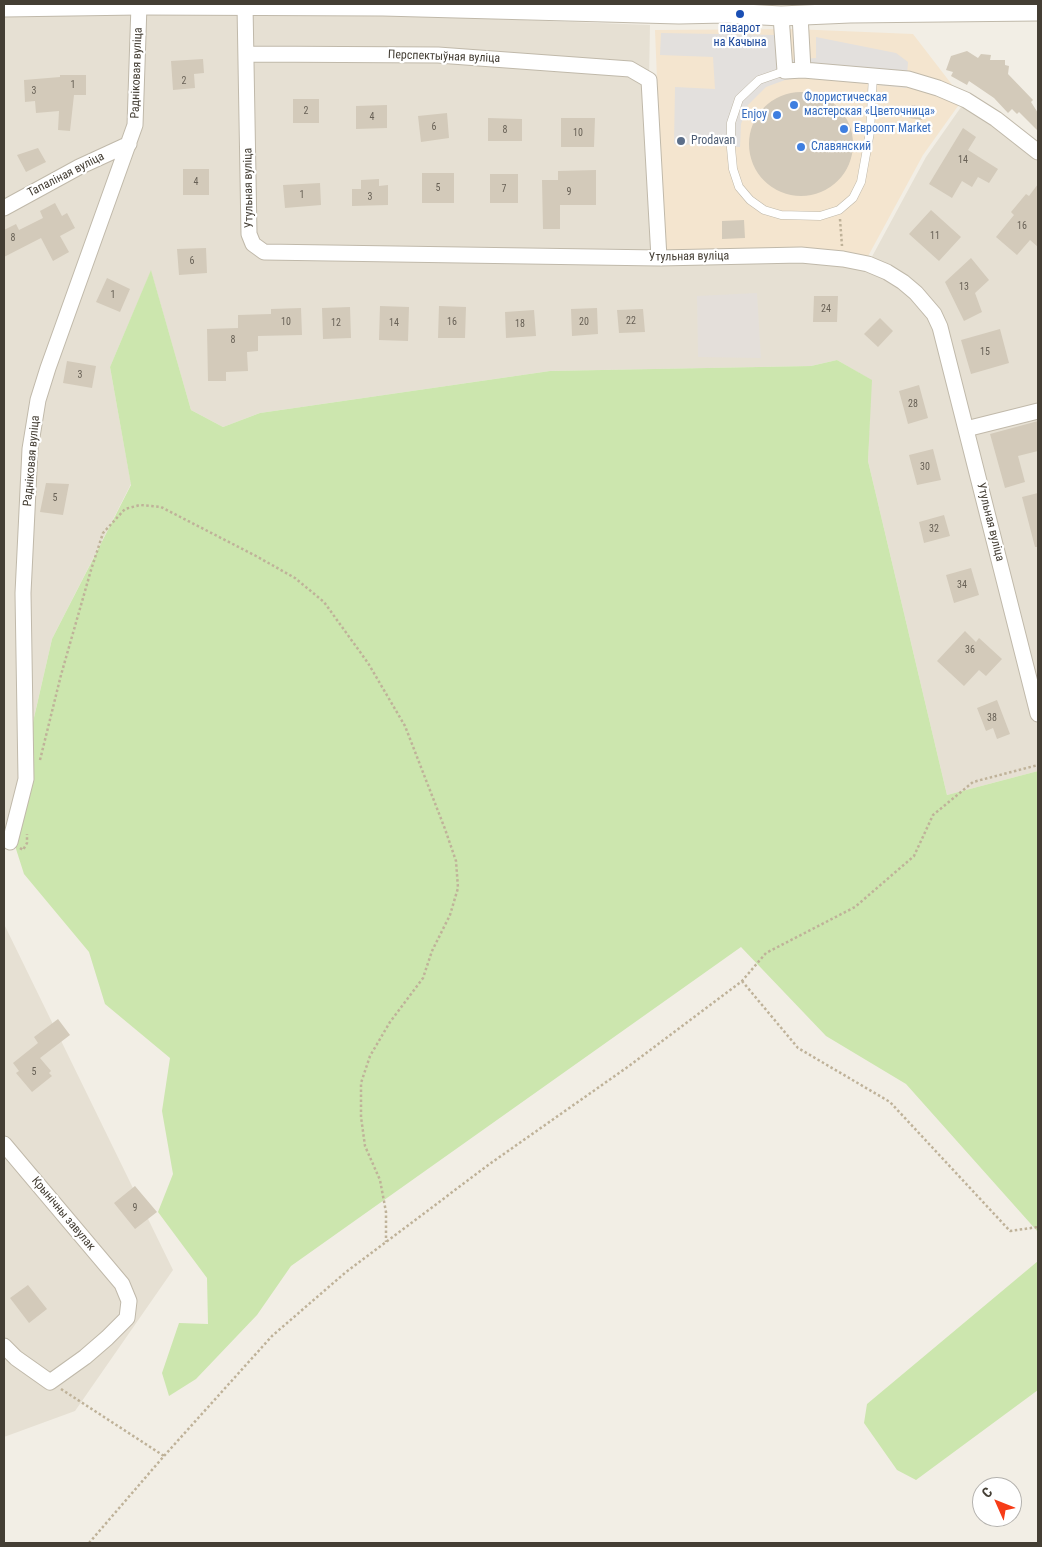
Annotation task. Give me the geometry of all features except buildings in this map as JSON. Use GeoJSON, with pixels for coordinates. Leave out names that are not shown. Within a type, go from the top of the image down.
{"type":"FeatureCollection","features":[{"type":"Feature","properties":{"kind":"street","name":"Радніковая вуліца"},"geometry":{"type":"LineString","coordinates":[[7,839],[26,779],[23,593],[30,449],[38,400],[48,368],[135,125],[139,5]]}},
{"type":"Feature","properties":{"kind":"street"},"geometry":{"type":"LineString","coordinates":[[4,7],[383,5],[781,16],[852,8],[1038,11]]}},
{"type":"Feature","properties":{"kind":"street","name":"Утульная вуліца"},"geometry":{"type":"LineString","coordinates":[[245,6],[249,234],[253,244],[264,252],[659,258],[800,255],[843,259],[868,264],[887,272],[903,282],[921,298],[934,314],[940,327],[1038,714]]}},
{"type":"Feature","properties":{"kind":"street"},"geometry":{"type":"LineString","coordinates":[[800,15],[803,70]]}},
{"type":"Feature","properties":{"kind":"street"},"geometry":{"type":"LineString","coordinates":[[781,16],[785,71],[803,70],[908,79],[938,88],[966,100],[996,119],[1038,152]]}},
{"type":"Feature","properties":{"kind":"street","name":"Перспектыўная вуліца"},"geometry":{"type":"LineString","coordinates":[[247,54],[438,55],[630,69],[649,80],[659,258]]}},
{"type":"Feature","properties":{"kind":"street","name":"Тапаліная вуліца"},"geometry":{"type":"LineString","coordinates":[[4,208],[79,166],[129,144]]}},
{"type":"Feature","properties":{"kind":"street"},"geometry":{"type":"LineString","coordinates":[[966,429],[1038,411]]}},
{"type":"Feature","properties":{"kind":"street","name":"Крынічны завулак"},"geometry":{"type":"LineString","coordinates":[[4,1144],[122,1284],[130,1301],[126,1318],[107,1338],[85,1357],[50,1382]]}},
{"type":"Feature","properties":{"kind":"street"},"geometry":{"type":"LineString","coordinates":[[4,1346],[16,1358],[50,1382]]}},
{"type":"Feature","properties":{"kind":"lane"},"geometry":{"type":"LineString","coordinates":[[785,71],[759,80],[739,99],[731,123],[733,169],[739,187],[750,200],[764,210],[781,215],[820,216],[839,210],[853,198],[861,182],[870,132],[873,76]]}},
{"type":"Feature","properties":{"kind":"path"},"geometry":{"type":"LineString","coordinates":[[839,210],[843,259]]}},
{"type":"Feature","properties":{"kind":"path"},"geometry":{"type":"LineString","coordinates":[[38,766],[61,675],[103,532],[125,509],[140,504],[161,507],[295,578],[324,602],[368,663],[405,726],[456,861],[458,888],[450,915],[432,951],[422,978],[370,1056],[361,1083],[360,1117],[365,1146],[380,1180],[386,1212],[386,1242]]}},
{"type":"Feature","properties":{"kind":"path"},"geometry":{"type":"LineString","coordinates":[[90,1543],[164,1456],[272,1336],[346,1272],[492,1163],[629,1066],[742,982],[766,953],[855,907],[914,856],[933,815],[973,782],[1038,765]]}},
{"type":"Feature","properties":{"kind":"path"},"geometry":{"type":"LineString","coordinates":[[7,839],[23,850],[28,826]]}},
{"type":"Feature","properties":{"kind":"path"},"geometry":{"type":"LineString","coordinates":[[742,982],[798,1048],[890,1102],[1010,1231],[1038,1226]]}},
{"type":"Feature","properties":{"kind":"path"},"geometry":{"type":"LineString","coordinates":[[50,1382],[164,1456]]}},
{"type":"Feature","properties":{"kind":"shaded area"},"geometry":{"type":"Polygon","coordinates":[[[139,5],[650,25],[649,80],[658,248],[868,264],[926,157],[966,100],[1038,152],[1038,771],[947,795],[868,461],[871,380],[837,360],[811,366],[550,371],[260,413],[223,427],[191,410],[151,271],[110,367],[131,484],[52,639],[4,848],[4,7],[139,5]]]}},
{"type":"Feature","properties":{"kind":"shaded area"},"geometry":{"type":"Polygon","coordinates":[[[793,29],[913,34],[963,99],[923,155],[866,260],[664,253],[655,30],[793,29]]]}},
{"type":"Feature","properties":{"kind":"shaded area"},"geometry":{"type":"Polygon","coordinates":[[[661,33],[775,35],[779,61],[816,58],[816,37],[896,53],[908,62],[906,88],[806,77],[785,80],[766,87],[748,105],[741,124],[740,147],[674,144],[675,87],[715,89],[713,57],[660,55],[661,33]]]}},
{"type":"Feature","properties":{"kind":"shaded area"},"geometry":{"type":"Polygon","coordinates":[[[757,293],[761,358],[698,357],[697,296],[757,293]]]}},
{"type":"Feature","properties":{"kind":"shaded area"},"geometry":{"type":"Polygon","coordinates":[[[4,924],[173,1270],[75,1411],[4,1437],[4,924]]]}},
{"type":"Feature","properties":{"kind":"green space"},"geometry":{"type":"Polygon","coordinates":[[[151,270],[191,410],[223,427],[260,413],[550,371],[811,366],[837,360],[872,380],[868,461],[947,795],[1038,771],[1038,1232],[906,1084],[826,1036],[741,947],[291,1266],[257,1315],[196,1379],[169,1396],[162,1373],[179,1323],[208,1324],[207,1278],[158,1212],[173,1174],[162,1111],[170,1058],[105,1004],[89,952],[24,874],[9,827],[52,639],[131,485],[110,367],[151,270]]]}},
{"type":"Feature","properties":{"kind":"green space"},"geometry":{"type":"Polygon","coordinates":[[[1038,1261],[1038,1390],[916,1480],[897,1470],[864,1423],[867,1404],[1038,1261]]]}},
{"type":"Feature","properties":{"kind":"place","name":"паварот на Качына"},"geometry":{"type":"Point","coordinates":[740,14]}},
{"type":"Feature","properties":{"kind":"place","name":"Флористическая мастерская «Цветочница»"},"geometry":{"type":"Point","coordinates":[794,105]}},
{"type":"Feature","properties":{"kind":"place","name":"Enjoy"},"geometry":{"type":"Point","coordinates":[777,115]}},
{"type":"Feature","properties":{"kind":"place","name":"Евроопт Market"},"geometry":{"type":"Point","coordinates":[844,129]}},
{"type":"Feature","properties":{"kind":"place","name":"Prodavan"},"geometry":{"type":"Point","coordinates":[681,141]}},
{"type":"Feature","properties":{"kind":"place","name":"Славянский"},"geometry":{"type":"Point","coordinates":[801,147]}}]}
